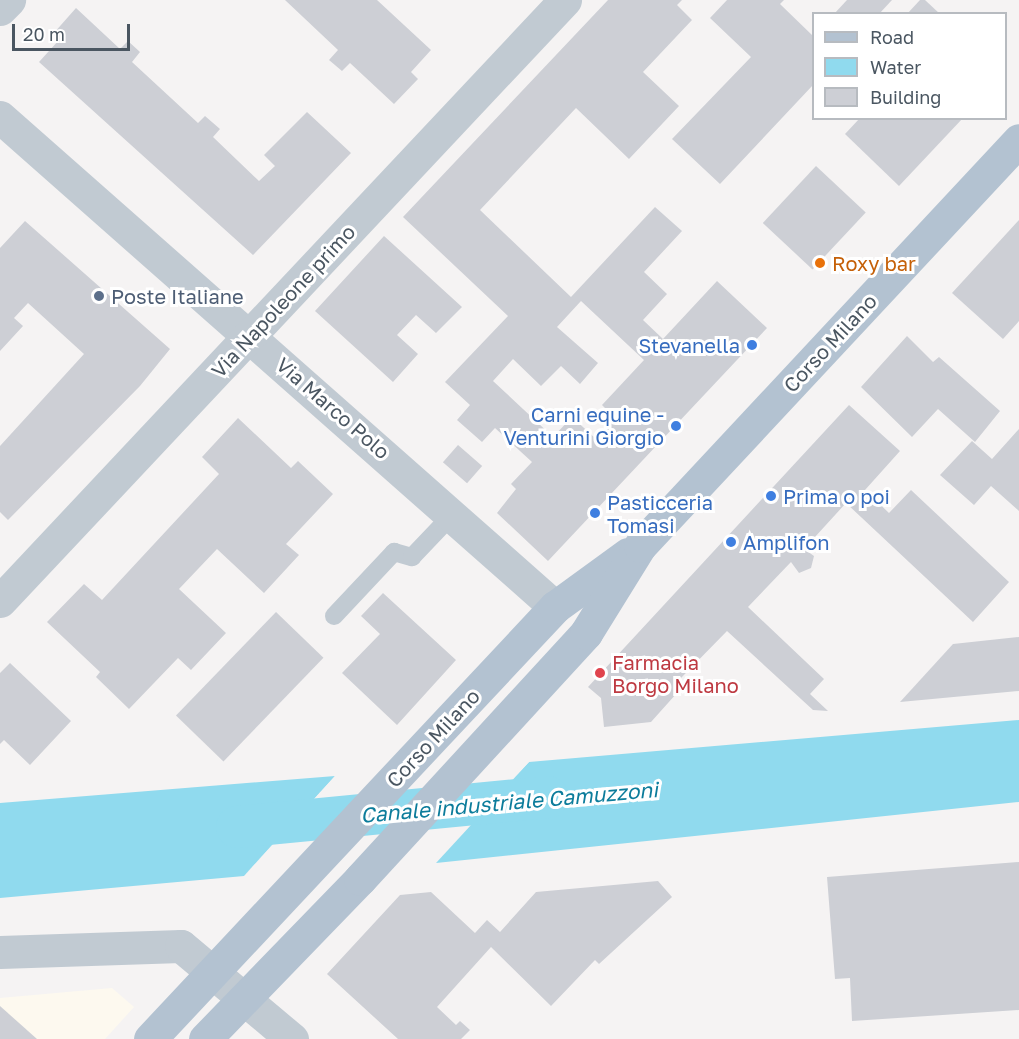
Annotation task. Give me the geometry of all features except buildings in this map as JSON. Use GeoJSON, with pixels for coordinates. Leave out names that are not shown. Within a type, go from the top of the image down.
{"type":"FeatureCollection","features":[{"type":"Feature","properties":{"kind":"main road","name":"Corso Milano"},"geometry":{"type":"LineString","coordinates":[[205,1039],[360,879],[586,633],[640,546],[1019,140]]}},
{"type":"Feature","properties":{"kind":"main road","name":"Corso Milano"},"geometry":{"type":"LineString","coordinates":[[150,1039],[555,607],[640,546]]}},
{"type":"Feature","properties":{"kind":"street"},"geometry":{"type":"LineString","coordinates":[[0,9],[9,0]]}},
{"type":"Feature","properties":{"kind":"street","name":"Via Napoleone primo"},"geometry":{"type":"LineString","coordinates":[[3,591],[250,336],[565,0]]}},
{"type":"Feature","properties":{"kind":"street","name":"Via Marco Polo"},"geometry":{"type":"LineString","coordinates":[[0,117],[453,514],[555,607]]}},
{"type":"Feature","properties":{"kind":"street"},"geometry":{"type":"LineString","coordinates":[[0,952],[181,946],[214,971],[292,1039]]}},
{"type":"Feature","properties":{"kind":"lane"},"geometry":{"type":"LineString","coordinates":[[334,616],[394,552],[412,557],[453,514]]}},
{"type":"Feature","properties":{"kind":"shaded area"},"geometry":{"type":"Polygon","coordinates":[[[112,988],[134,1007],[105,1039],[0,1039],[0,998],[112,988]]]}},
{"type":"Feature","properties":{"kind":"water"},"geometry":{"type":"Polygon","coordinates":[[[1019,720],[1019,802],[436,863],[529,762],[1019,720]]]}},
{"type":"Feature","properties":{"kind":"water"},"geometry":{"type":"Polygon","coordinates":[[[335,776],[244,876],[0,898],[0,803],[335,776]]]}},
{"type":"Feature","properties":{"kind":"pier"},"geometry":{"type":"Polygon","coordinates":[[[524,762],[529,762],[433,863],[434,861],[524,762]]]}},
{"type":"Feature","properties":{"kind":"pier"},"geometry":{"type":"Polygon","coordinates":[[[335,776],[338,776],[244,876],[335,776]]]}},
{"type":"Feature","properties":{"kind":"waterway","name":"Canale industriale Camuzzoni"},"geometry":{"type":"LineString","coordinates":[[237,827],[548,797]]}},
{"type":"Feature","properties":{"kind":"place","name":"Roxy bar"},"geometry":{"type":"Point","coordinates":[820,263]}},
{"type":"Feature","properties":{"kind":"place","name":"Poste Italiane"},"geometry":{"type":"Point","coordinates":[99,296]}},
{"type":"Feature","properties":{"kind":"place","name":"Stevanella"},"geometry":{"type":"Point","coordinates":[752,345]}},
{"type":"Feature","properties":{"kind":"place","name":"Carni equine - Venturini Giorgio"},"geometry":{"type":"Point","coordinates":[676,426]}},
{"type":"Feature","properties":{"kind":"place","name":"Prima o poi"},"geometry":{"type":"Point","coordinates":[771,496]}},
{"type":"Feature","properties":{"kind":"place","name":"Pasticceria Tomasi"},"geometry":{"type":"Point","coordinates":[595,513]}},
{"type":"Feature","properties":{"kind":"place","name":"Amplifon"},"geometry":{"type":"Point","coordinates":[731,542]}},
{"type":"Feature","properties":{"kind":"place","name":"Farmacia Borgo Milano"},"geometry":{"type":"Point","coordinates":[600,673]}}]}
